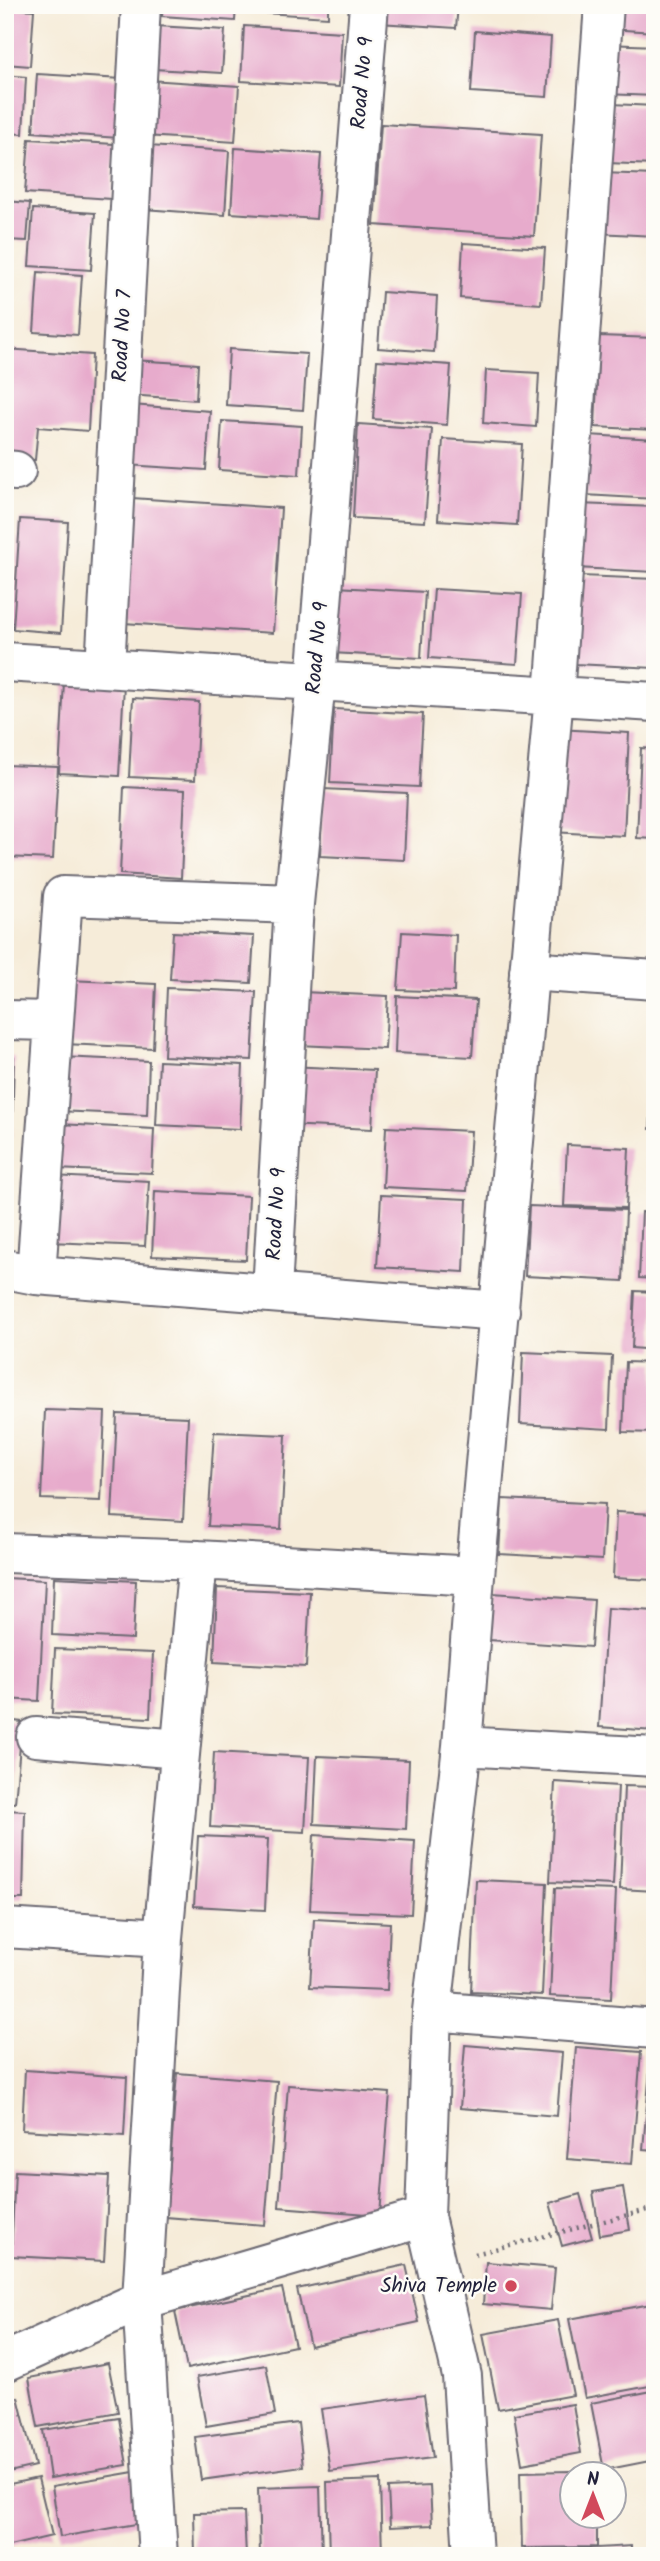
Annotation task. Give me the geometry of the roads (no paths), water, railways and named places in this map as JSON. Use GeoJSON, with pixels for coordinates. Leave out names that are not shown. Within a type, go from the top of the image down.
{"type":"FeatureCollection","features":[{"type":"Feature","properties":{"kind":"street","name":"Road No 7"},"geometry":{"type":"LineString","coordinates":[[104,668],[141,5]]}},
{"type":"Feature","properties":{"kind":"street","name":"Road No 9"},"geometry":{"type":"LineString","coordinates":[[272,1291],[294,904],[316,681],[369,5]]}},
{"type":"Feature","properties":{"kind":"street"},"geometry":{"type":"LineString","coordinates":[[473,2556],[462,2376],[425,2217],[432,2011],[462,1746],[554,696],[604,5]]}},
{"type":"Feature","properties":{"kind":"street"},"geometry":{"type":"LineString","coordinates":[[5,662],[655,702]]}},
{"type":"Feature","properties":{"kind":"street"},"geometry":{"type":"LineString","coordinates":[[294,904],[63,896],[54,1021],[21,1272],[500,1311]]}},
{"type":"Feature","properties":{"kind":"street"},"geometry":{"type":"LineString","coordinates":[[528,971],[655,980]]}},
{"type":"Feature","properties":{"kind":"street"},"geometry":{"type":"LineString","coordinates":[[5,1020],[54,1021]]}},
{"type":"Feature","properties":{"kind":"street"},"geometry":{"type":"LineString","coordinates":[[5,1553],[198,1560],[475,1576]]}},
{"type":"Feature","properties":{"kind":"street"},"geometry":{"type":"LineString","coordinates":[[158,2556],[142,2300],[163,1938],[198,1560]]}},
{"type":"Feature","properties":{"kind":"street"},"geometry":{"type":"LineString","coordinates":[[36,1737],[180,1749]]}},
{"type":"Feature","properties":{"kind":"street"},"geometry":{"type":"LineString","coordinates":[[462,1746],[655,1756]]}},
{"type":"Feature","properties":{"kind":"street"},"geometry":{"type":"LineString","coordinates":[[5,1928],[163,1938]]}},
{"type":"Feature","properties":{"kind":"street"},"geometry":{"type":"LineString","coordinates":[[432,2011],[655,2029]]}},
{"type":"Feature","properties":{"kind":"street"},"geometry":{"type":"LineString","coordinates":[[5,2362],[142,2300],[425,2217]]}},
{"type":"Feature","properties":{"kind":"place","name":"Shiva Temple"},"geometry":{"type":"Point","coordinates":[511,2286]}}]}
